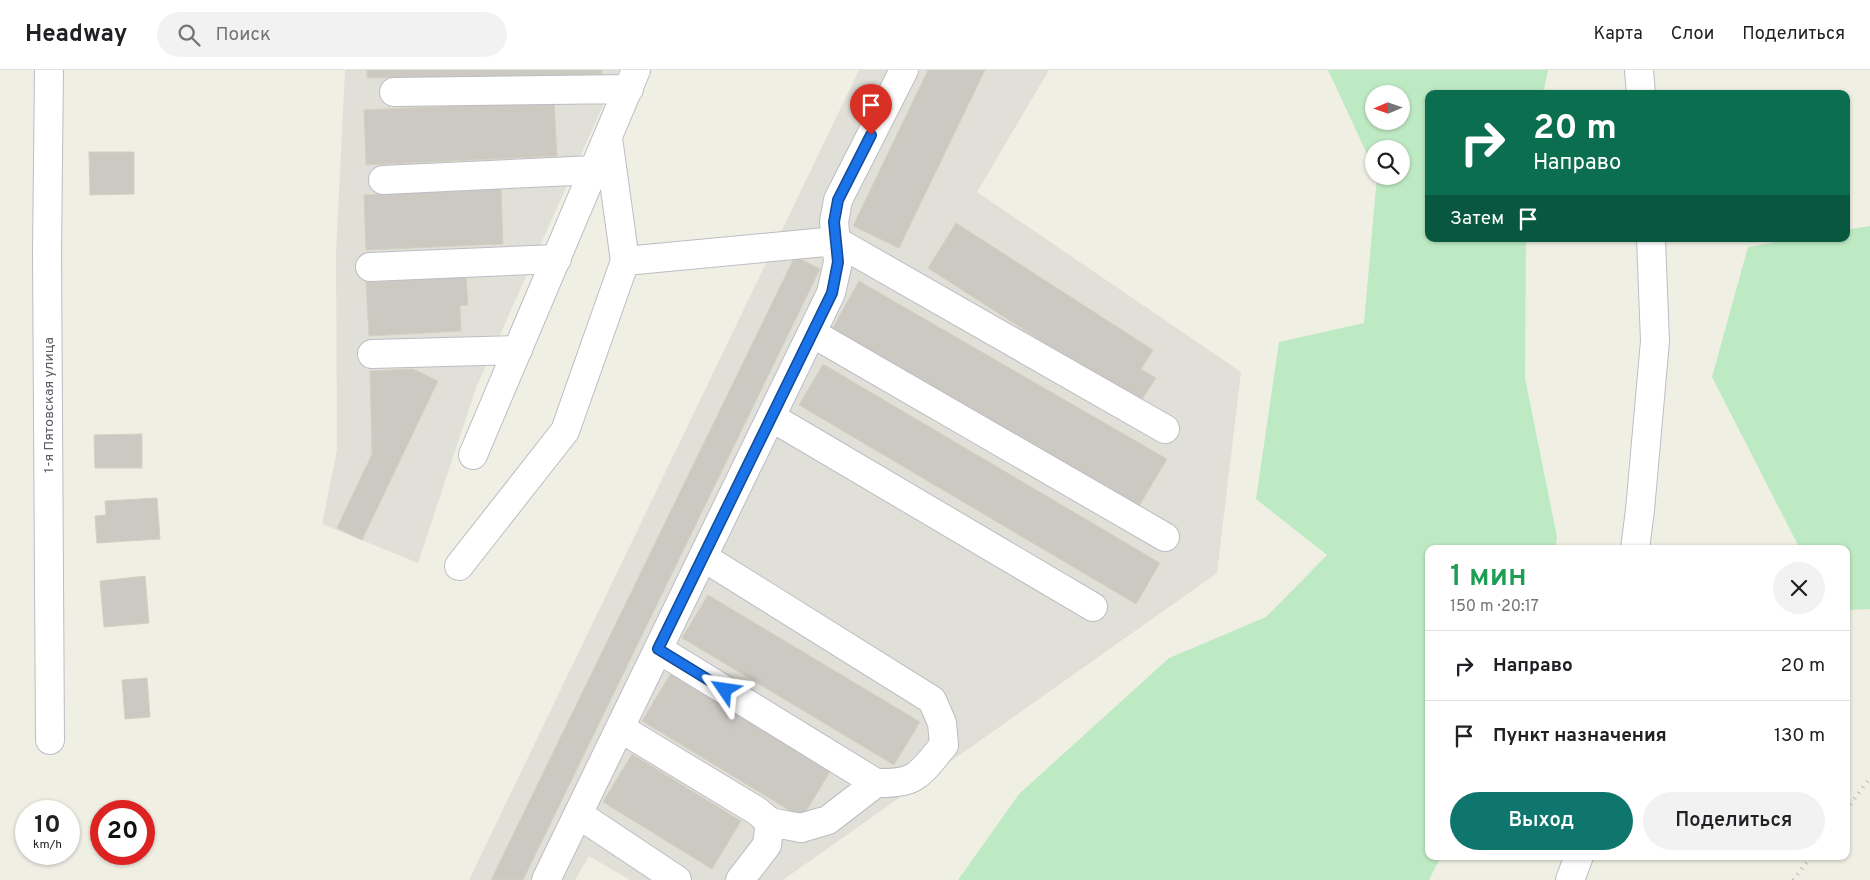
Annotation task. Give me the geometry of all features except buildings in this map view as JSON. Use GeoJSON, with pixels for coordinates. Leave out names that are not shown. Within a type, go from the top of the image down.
{"type":"FeatureCollection","features":[{"type":"Feature","properties":{"kind":"street","name":"1-я Пятовская улица"},"geometry":{"type":"LineString","coordinates":[[49,70],[46,254],[50,740]]}},
{"type":"Feature","properties":{"kind":"street"},"geometry":{"type":"LineString","coordinates":[[546,880],[832,293],[838,262],[834,222],[838,200],[904,70]]}},
{"type":"Feature","properties":{"kind":"street"},"geometry":{"type":"LineString","coordinates":[[1639,70],[1641,90]]}},
{"type":"Feature","properties":{"kind":"street"},"geometry":{"type":"LineString","coordinates":[[394,92],[632,79],[472,455]]}},
{"type":"Feature","properties":{"kind":"street"},"geometry":{"type":"LineString","coordinates":[[459,566],[565,431],[625,261],[608,138]]}},
{"type":"Feature","properties":{"kind":"street"},"geometry":{"type":"LineString","coordinates":[[384,180],[594,170]]}},
{"type":"Feature","properties":{"kind":"street"},"geometry":{"type":"LineString","coordinates":[[625,261],[836,241],[1165,430]]}},
{"type":"Feature","properties":{"kind":"street"},"geometry":{"type":"LineString","coordinates":[[1636,545],[1655,341],[1651,242]]}},
{"type":"Feature","properties":{"kind":"street"},"geometry":{"type":"LineString","coordinates":[[370,267],[557,259]]}},
{"type":"Feature","properties":{"kind":"street"},"geometry":{"type":"LineString","coordinates":[[812,333],[1165,538]]}},
{"type":"Feature","properties":{"kind":"street"},"geometry":{"type":"LineString","coordinates":[[372,354],[518,350]]}},
{"type":"Feature","properties":{"kind":"street"},"geometry":{"type":"LineString","coordinates":[[770,417],[1093,607]]}},
{"type":"Feature","properties":{"kind":"street"},"geometry":{"type":"LineString","coordinates":[[658,649],[876,783],[898,784],[918,776],[944,745],[942,723],[932,700],[703,557]]}},
{"type":"Feature","properties":{"kind":"street"},"geometry":{"type":"LineString","coordinates":[[620,728],[757,811],[770,822],[802,828],[828,820],[876,783]]}},
{"type":"Feature","properties":{"kind":"street"},"geometry":{"type":"LineString","coordinates":[[578,814],[677,880]]}},
{"type":"Feature","properties":{"kind":"street"},"geometry":{"type":"LineString","coordinates":[[740,880],[767,844],[770,822]]}},
{"type":"Feature","properties":{"kind":"street"},"geometry":{"type":"LineString","coordinates":[[1570,880],[1578,860]]}},
{"type":"Feature","properties":{"kind":"shaded area"},"geometry":{"type":"Polygon","coordinates":[[[345,70],[619,70],[476,388],[418,563],[322,524],[337,450],[336,252],[345,70]]]}},
{"type":"Feature","properties":{"kind":"shaded area"},"geometry":{"type":"Polygon","coordinates":[[[859,70],[1049,70],[977,192],[1241,372],[1217,573],[783,880],[630,880],[589,856],[575,880],[469,880],[859,70]]]}},
{"type":"Feature","properties":{"kind":"green space"},"geometry":{"type":"Polygon","coordinates":[[[1328,70],[1548,70],[1544,90],[1425,90],[1425,242],[1526,242],[1525,378],[1557,537],[1556,545],[1425,545],[1425,860],[1439,860],[1429,880],[958,880],[1019,794],[1169,658],[1266,617],[1327,555],[1256,499],[1279,342],[1364,323],[1376,185],[1410,185],[1410,140],[1365,140],[1365,150],[1328,70]]]}},
{"type":"Feature","properties":{"kind":"green space"},"geometry":{"type":"Polygon","coordinates":[[[1870,226],[1870,609],[1850,610],[1850,545],[1798,545],[1712,377],[1748,247],[1777,242],[1850,242],[1850,229],[1870,226]]]}},
{"type":"Feature","properties":{"kind":"railway"},"geometry":{"type":"LineString","coordinates":[[1850,805],[1870,778]]}},
{"type":"Feature","properties":{"kind":"railway"},"geometry":{"type":"LineString","coordinates":[[1793,880],[1809,860]]}},
{"type":"Feature","properties":{"kind":"route"},"geometry":{"type":"LineString","coordinates":[[725,690],[658,649],[832,293],[838,262],[834,222],[838,200],[871,135]]}}]}
